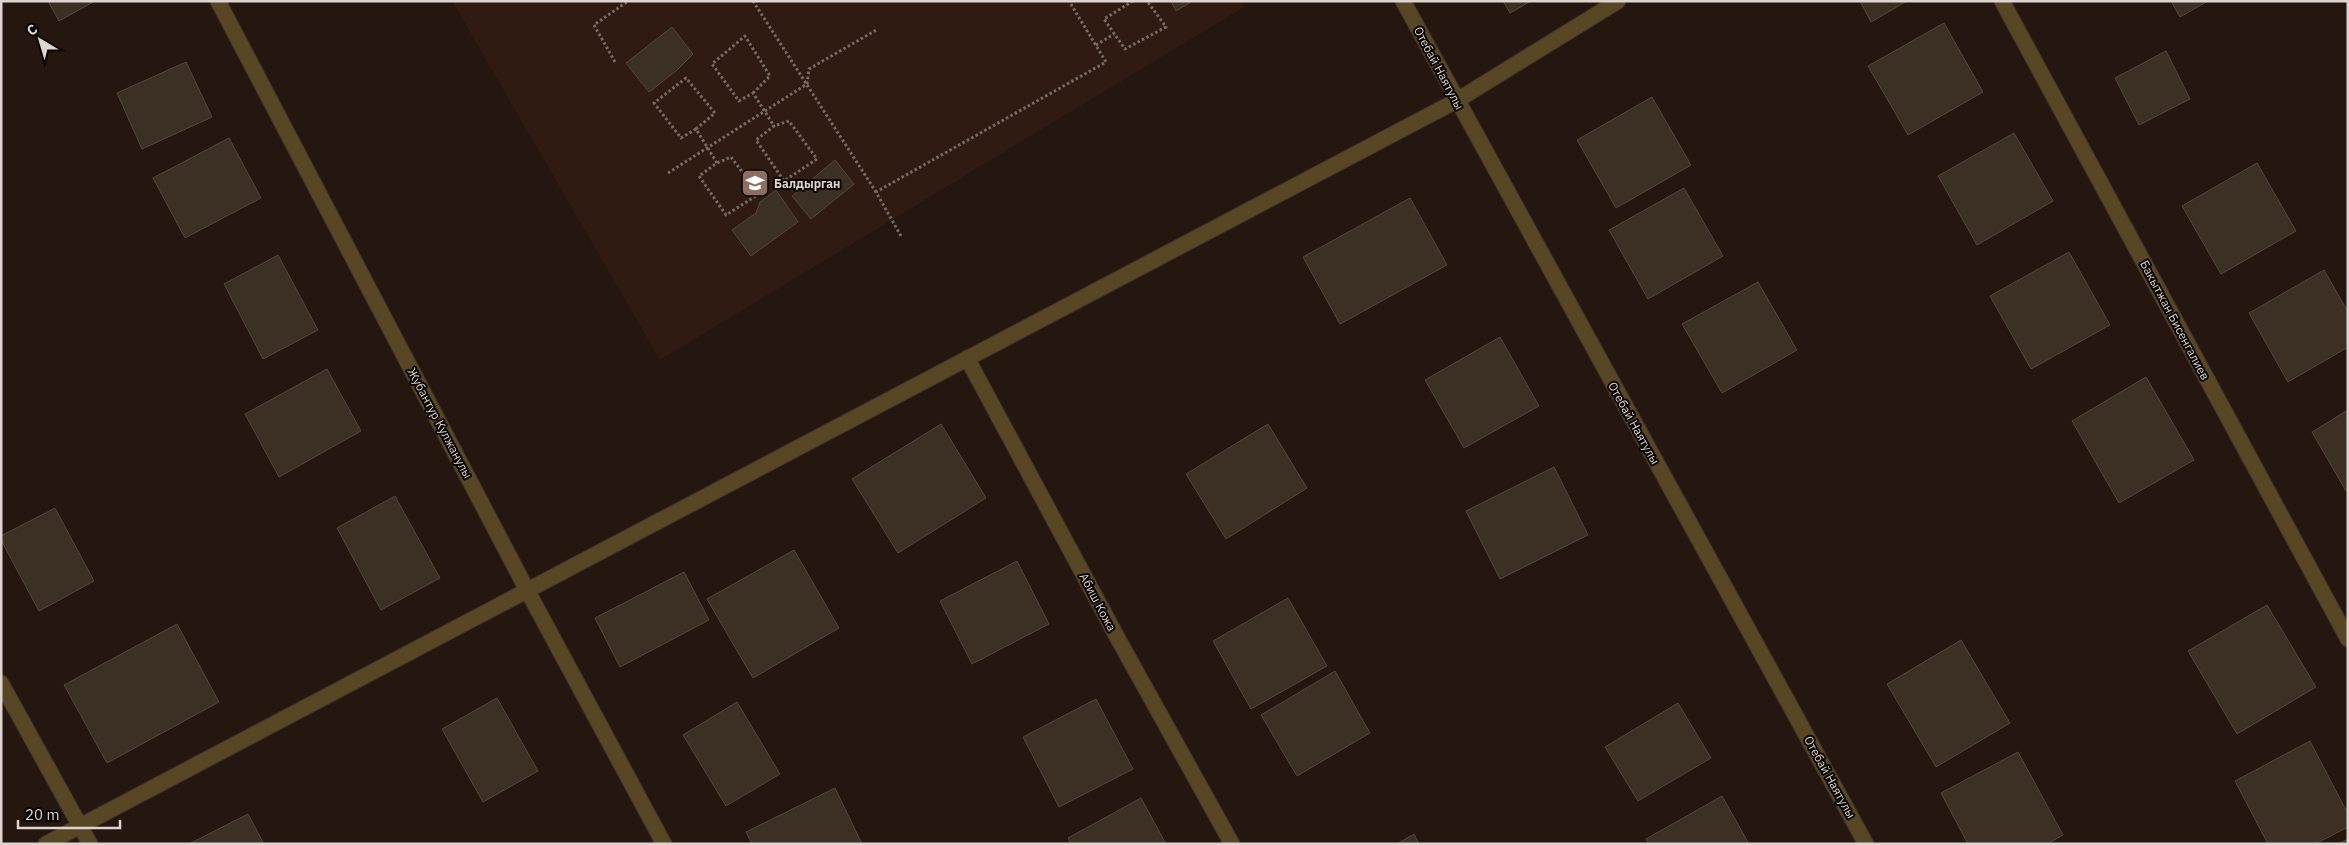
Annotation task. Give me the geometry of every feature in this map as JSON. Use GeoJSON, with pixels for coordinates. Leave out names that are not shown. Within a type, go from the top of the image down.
{"type":"FeatureCollection","features":[{"type":"Feature","properties":{"kind":"street","name":"Жубантур Кулжанулы"},"geometry":{"type":"LineString","coordinates":[[218,1],[527,590],[664,844]]}},
{"type":"Feature","properties":{"kind":"street","name":"Отебай Наятулы"},"geometry":{"type":"LineString","coordinates":[[1403,1],[1866,844]]}},
{"type":"Feature","properties":{"kind":"street"},"geometry":{"type":"LineString","coordinates":[[46,844],[1456,100],[1618,1]]}},
{"type":"Feature","properties":{"kind":"street","name":"Бакытжан Бисенгалиев"},"geometry":{"type":"LineString","coordinates":[[2002,1],[2348,639]]}},
{"type":"Feature","properties":{"kind":"street","name":"Абиш Кожа"},"geometry":{"type":"LineString","coordinates":[[967,358],[1117,637],[1232,844]]}},
{"type":"Feature","properties":{"kind":"street"},"geometry":{"type":"LineString","coordinates":[[1,683],[90,844]]}},
{"type":"Feature","properties":{"kind":"path"},"geometry":{"type":"LineString","coordinates":[[615,62],[594,25],[628,1]]}},
{"type":"Feature","properties":{"kind":"path"},"geometry":{"type":"LineString","coordinates":[[753,1],[876,192],[902,236]]}},
{"type":"Feature","properties":{"kind":"path"},"geometry":{"type":"LineString","coordinates":[[876,192],[1106,62],[1069,1]]}},
{"type":"Feature","properties":{"kind":"path"},"geometry":{"type":"LineString","coordinates":[[1134,1],[1104,19],[1125,49],[1166,27],[1147,1]]}},
{"type":"Feature","properties":{"kind":"path"},"geometry":{"type":"LineString","coordinates":[[807,84],[808,68],[878,29]]}},
{"type":"Feature","properties":{"kind":"path"},"geometry":{"type":"LineString","coordinates":[[1096,45],[1114,34]]}},
{"type":"Feature","properties":{"kind":"path"},"geometry":{"type":"LineString","coordinates":[[745,36],[770,76],[752,93],[739,101],[712,64],[745,36]]}},
{"type":"Feature","properties":{"kind":"path"},"geometry":{"type":"LineString","coordinates":[[686,78],[715,114],[696,129],[680,138],[654,103],[686,78]]}},
{"type":"Feature","properties":{"kind":"path"},"geometry":{"type":"LineString","coordinates":[[668,173],[807,84]]}},
{"type":"Feature","properties":{"kind":"path"},"geometry":{"type":"LineString","coordinates":[[752,93],[774,126]]}},
{"type":"Feature","properties":{"kind":"path"},"geometry":{"type":"LineString","coordinates":[[789,121],[817,160],[784,181],[756,140],[774,126],[789,121]]}},
{"type":"Feature","properties":{"kind":"path"},"geometry":{"type":"LineString","coordinates":[[696,129],[717,163]]}},
{"type":"Feature","properties":{"kind":"path"},"geometry":{"type":"LineString","coordinates":[[731,157],[759,194],[726,215],[699,176],[717,163],[731,157]]}},
{"type":"Feature","properties":{"kind":"shaded area","name":"Балдырган"},"geometry":{"type":"Polygon","coordinates":[[[452,1],[1240,1],[1244,7],[660,360],[452,1]]]}},
{"type":"Feature","properties":{"kind":"building"},"geometry":{"type":"Polygon","coordinates":[[[48,1],[95,1],[59,21],[48,1]]]}},
{"type":"Feature","properties":{"kind":"building"},"geometry":{"type":"Polygon","coordinates":[[[1171,1],[1190,1],[1191,2],[1176,11],[1171,1]]]}},
{"type":"Feature","properties":{"kind":"building"},"geometry":{"type":"Polygon","coordinates":[[[1503,1],[1531,1],[1510,13],[1503,1]]]}},
{"type":"Feature","properties":{"kind":"building"},"geometry":{"type":"Polygon","coordinates":[[[1860,1],[1907,1],[1871,22],[1860,1]]]}},
{"type":"Feature","properties":{"kind":"building"},"geometry":{"type":"Polygon","coordinates":[[[2171,1],[2208,1],[2180,17],[2171,1]]]}},
{"type":"Feature","properties":{"kind":"building"},"geometry":{"type":"Polygon","coordinates":[[[1944,23],[1983,92],[1908,135],[1868,66],[1944,23]]]}},
{"type":"Feature","properties":{"kind":"building"},"geometry":{"type":"Polygon","coordinates":[[[672,27],[693,54],[676,71],[649,92],[626,63],[672,27]]]}},
{"type":"Feature","properties":{"kind":"building"},"geometry":{"type":"Polygon","coordinates":[[[2166,51],[2190,99],[2139,125],[2115,78],[2166,51]]]}},
{"type":"Feature","properties":{"kind":"building"},"geometry":{"type":"Polygon","coordinates":[[[186,62],[212,117],[142,149],[117,93],[186,62]]]}},
{"type":"Feature","properties":{"kind":"building"},"geometry":{"type":"Polygon","coordinates":[[[1652,97],[1691,165],[1616,208],[1577,140],[1652,97]]]}},
{"type":"Feature","properties":{"kind":"building"},"geometry":{"type":"Polygon","coordinates":[[[2014,133],[2053,201],[1977,245],[1938,176],[2014,133]]]}},
{"type":"Feature","properties":{"kind":"building"},"geometry":{"type":"Polygon","coordinates":[[[229,138],[261,198],[185,238],[153,178],[229,138]]]}},
{"type":"Feature","properties":{"kind":"building"},"geometry":{"type":"Polygon","coordinates":[[[835,160],[854,184],[811,219],[792,196],[835,160]]]}},
{"type":"Feature","properties":{"kind":"building"},"geometry":{"type":"Polygon","coordinates":[[[2257,163],[2296,231],[2221,274],[2182,206],[2257,163]]]}},
{"type":"Feature","properties":{"kind":"building"},"geometry":{"type":"Polygon","coordinates":[[[1684,188],[1723,256],[1648,299],[1609,230],[1684,188]]]}},
{"type":"Feature","properties":{"kind":"building"},"geometry":{"type":"Polygon","coordinates":[[[776,190],[798,222],[751,256],[732,230],[756,213],[760,202],[776,190]]]}},
{"type":"Feature","properties":{"kind":"building"},"geometry":{"type":"Polygon","coordinates":[[[1410,198],[1447,265],[1340,324],[1303,257],[1410,198]]]}},
{"type":"Feature","properties":{"kind":"building"},"geometry":{"type":"Polygon","coordinates":[[[2069,252],[2110,325],[2031,369],[1990,296],[2069,252]]]}},
{"type":"Feature","properties":{"kind":"building"},"geometry":{"type":"Polygon","coordinates":[[[278,255],[318,330],[263,359],[224,284],[278,255]]]}},
{"type":"Feature","properties":{"kind":"building"},"geometry":{"type":"Polygon","coordinates":[[[2324,270],[2348,312],[2348,347],[2288,382],[2249,313],[2324,270]]]}},
{"type":"Feature","properties":{"kind":"building"},"geometry":{"type":"Polygon","coordinates":[[[1758,282],[1797,350],[1722,393],[1682,324],[1758,282]]]}},
{"type":"Feature","properties":{"kind":"building"},"geometry":{"type":"Polygon","coordinates":[[[1500,337],[1539,406],[1464,448],[1425,380],[1500,337]]]}},
{"type":"Feature","properties":{"kind":"building"},"geometry":{"type":"Polygon","coordinates":[[[327,369],[361,431],[279,477],[245,414],[327,369]]]}},
{"type":"Feature","properties":{"kind":"building"},"geometry":{"type":"Polygon","coordinates":[[[2146,377],[2194,460],[2119,503],[2072,421],[2146,377]]]}},
{"type":"Feature","properties":{"kind":"building"},"geometry":{"type":"Polygon","coordinates":[[[2348,410],[2348,490],[2346,491],[2312,432],[2348,410]]]}},
{"type":"Feature","properties":{"kind":"building"},"geometry":{"type":"Polygon","coordinates":[[[941,424],[986,498],[898,553],[852,479],[941,424]]]}},
{"type":"Feature","properties":{"kind":"building"},"geometry":{"type":"Polygon","coordinates":[[[1268,424],[1307,488],[1226,539],[1186,474],[1268,424]]]}},
{"type":"Feature","properties":{"kind":"building"},"geometry":{"type":"Polygon","coordinates":[[[1554,467],[1588,535],[1500,579],[1466,511],[1554,467]]]}},
{"type":"Feature","properties":{"kind":"building"},"geometry":{"type":"Polygon","coordinates":[[[395,496],[440,578],[381,610],[337,528],[395,496]]]}},
{"type":"Feature","properties":{"kind":"building"},"geometry":{"type":"Polygon","coordinates":[[[55,508],[94,581],[39,611],[1,540],[1,536],[55,508]]]}},
{"type":"Feature","properties":{"kind":"building"},"geometry":{"type":"Polygon","coordinates":[[[794,550],[839,628],[753,678],[707,599],[794,550]]]}},
{"type":"Feature","properties":{"kind":"building"},"geometry":{"type":"Polygon","coordinates":[[[1017,561],[1049,624],[972,664],[940,601],[1017,561]]]}},
{"type":"Feature","properties":{"kind":"building"},"geometry":{"type":"Polygon","coordinates":[[[684,572],[709,620],[620,667],[595,618],[684,572]]]}},
{"type":"Feature","properties":{"kind":"building"},"geometry":{"type":"Polygon","coordinates":[[[1288,598],[1327,666],[1251,709],[1213,641],[1288,598]]]}},
{"type":"Feature","properties":{"kind":"building"},"geometry":{"type":"Polygon","coordinates":[[[2267,605],[2316,687],[2237,734],[2188,651],[2267,605]]]}},
{"type":"Feature","properties":{"kind":"building"},"geometry":{"type":"Polygon","coordinates":[[[177,624],[219,702],[107,763],[64,685],[177,624]]]}},
{"type":"Feature","properties":{"kind":"building"},"geometry":{"type":"Polygon","coordinates":[[[1961,640],[2010,723],[1936,767],[1887,684],[1961,640]]]}},
{"type":"Feature","properties":{"kind":"building"},"geometry":{"type":"Polygon","coordinates":[[[1335,671],[1370,733],[1297,776],[1261,715],[1335,671]]]}},
{"type":"Feature","properties":{"kind":"building"},"geometry":{"type":"Polygon","coordinates":[[[497,698],[538,771],[483,802],[442,729],[497,698]]]}},
{"type":"Feature","properties":{"kind":"building"},"geometry":{"type":"Polygon","coordinates":[[[1096,699],[1133,769],[1059,807],[1023,737],[1096,699]]]}},
{"type":"Feature","properties":{"kind":"building"},"geometry":{"type":"Polygon","coordinates":[[[737,702],[780,774],[726,806],[683,735],[737,702]]]}},
{"type":"Feature","properties":{"kind":"building"},"geometry":{"type":"Polygon","coordinates":[[[1678,703],[1711,758],[1638,801],[1605,747],[1678,703]]]}},
{"type":"Feature","properties":{"kind":"building"},"geometry":{"type":"Polygon","coordinates":[[[2310,741],[2348,814],[2348,827],[2315,844],[2268,844],[2235,781],[2310,741]]]}},
{"type":"Feature","properties":{"kind":"building"},"geometry":{"type":"Polygon","coordinates":[[[2018,752],[2063,835],[2047,844],[1968,844],[1941,793],[2018,752]]]}},
{"type":"Feature","properties":{"kind":"building"},"geometry":{"type":"Polygon","coordinates":[[[835,788],[862,844],[752,844],[746,832],[835,788]]]}},
{"type":"Feature","properties":{"kind":"building"},"geometry":{"type":"Polygon","coordinates":[[[1722,796],[1749,844],[1649,844],[1646,839],[1722,796]]]}},
{"type":"Feature","properties":{"kind":"building"},"geometry":{"type":"Polygon","coordinates":[[[1141,798],[1166,844],[1071,844],[1068,838],[1141,798]]]}},
{"type":"Feature","properties":{"kind":"building"},"geometry":{"type":"Polygon","coordinates":[[[248,814],[264,844],[189,844],[248,814]]]}},
{"type":"Feature","properties":{"kind":"building"},"geometry":{"type":"Polygon","coordinates":[[[1414,834],[1419,844],[1397,844],[1414,834]]]}},
{"type":"Feature","properties":{"kind":"building"},"geometry":{"type":"Polygon","coordinates":[[[2348,839],[2348,844],[2338,844],[2348,839]]]}},
{"type":"Feature","properties":{"kind":"place","name":"Балдырган"},"geometry":{"type":"Point","coordinates":[755,183]}}]}
